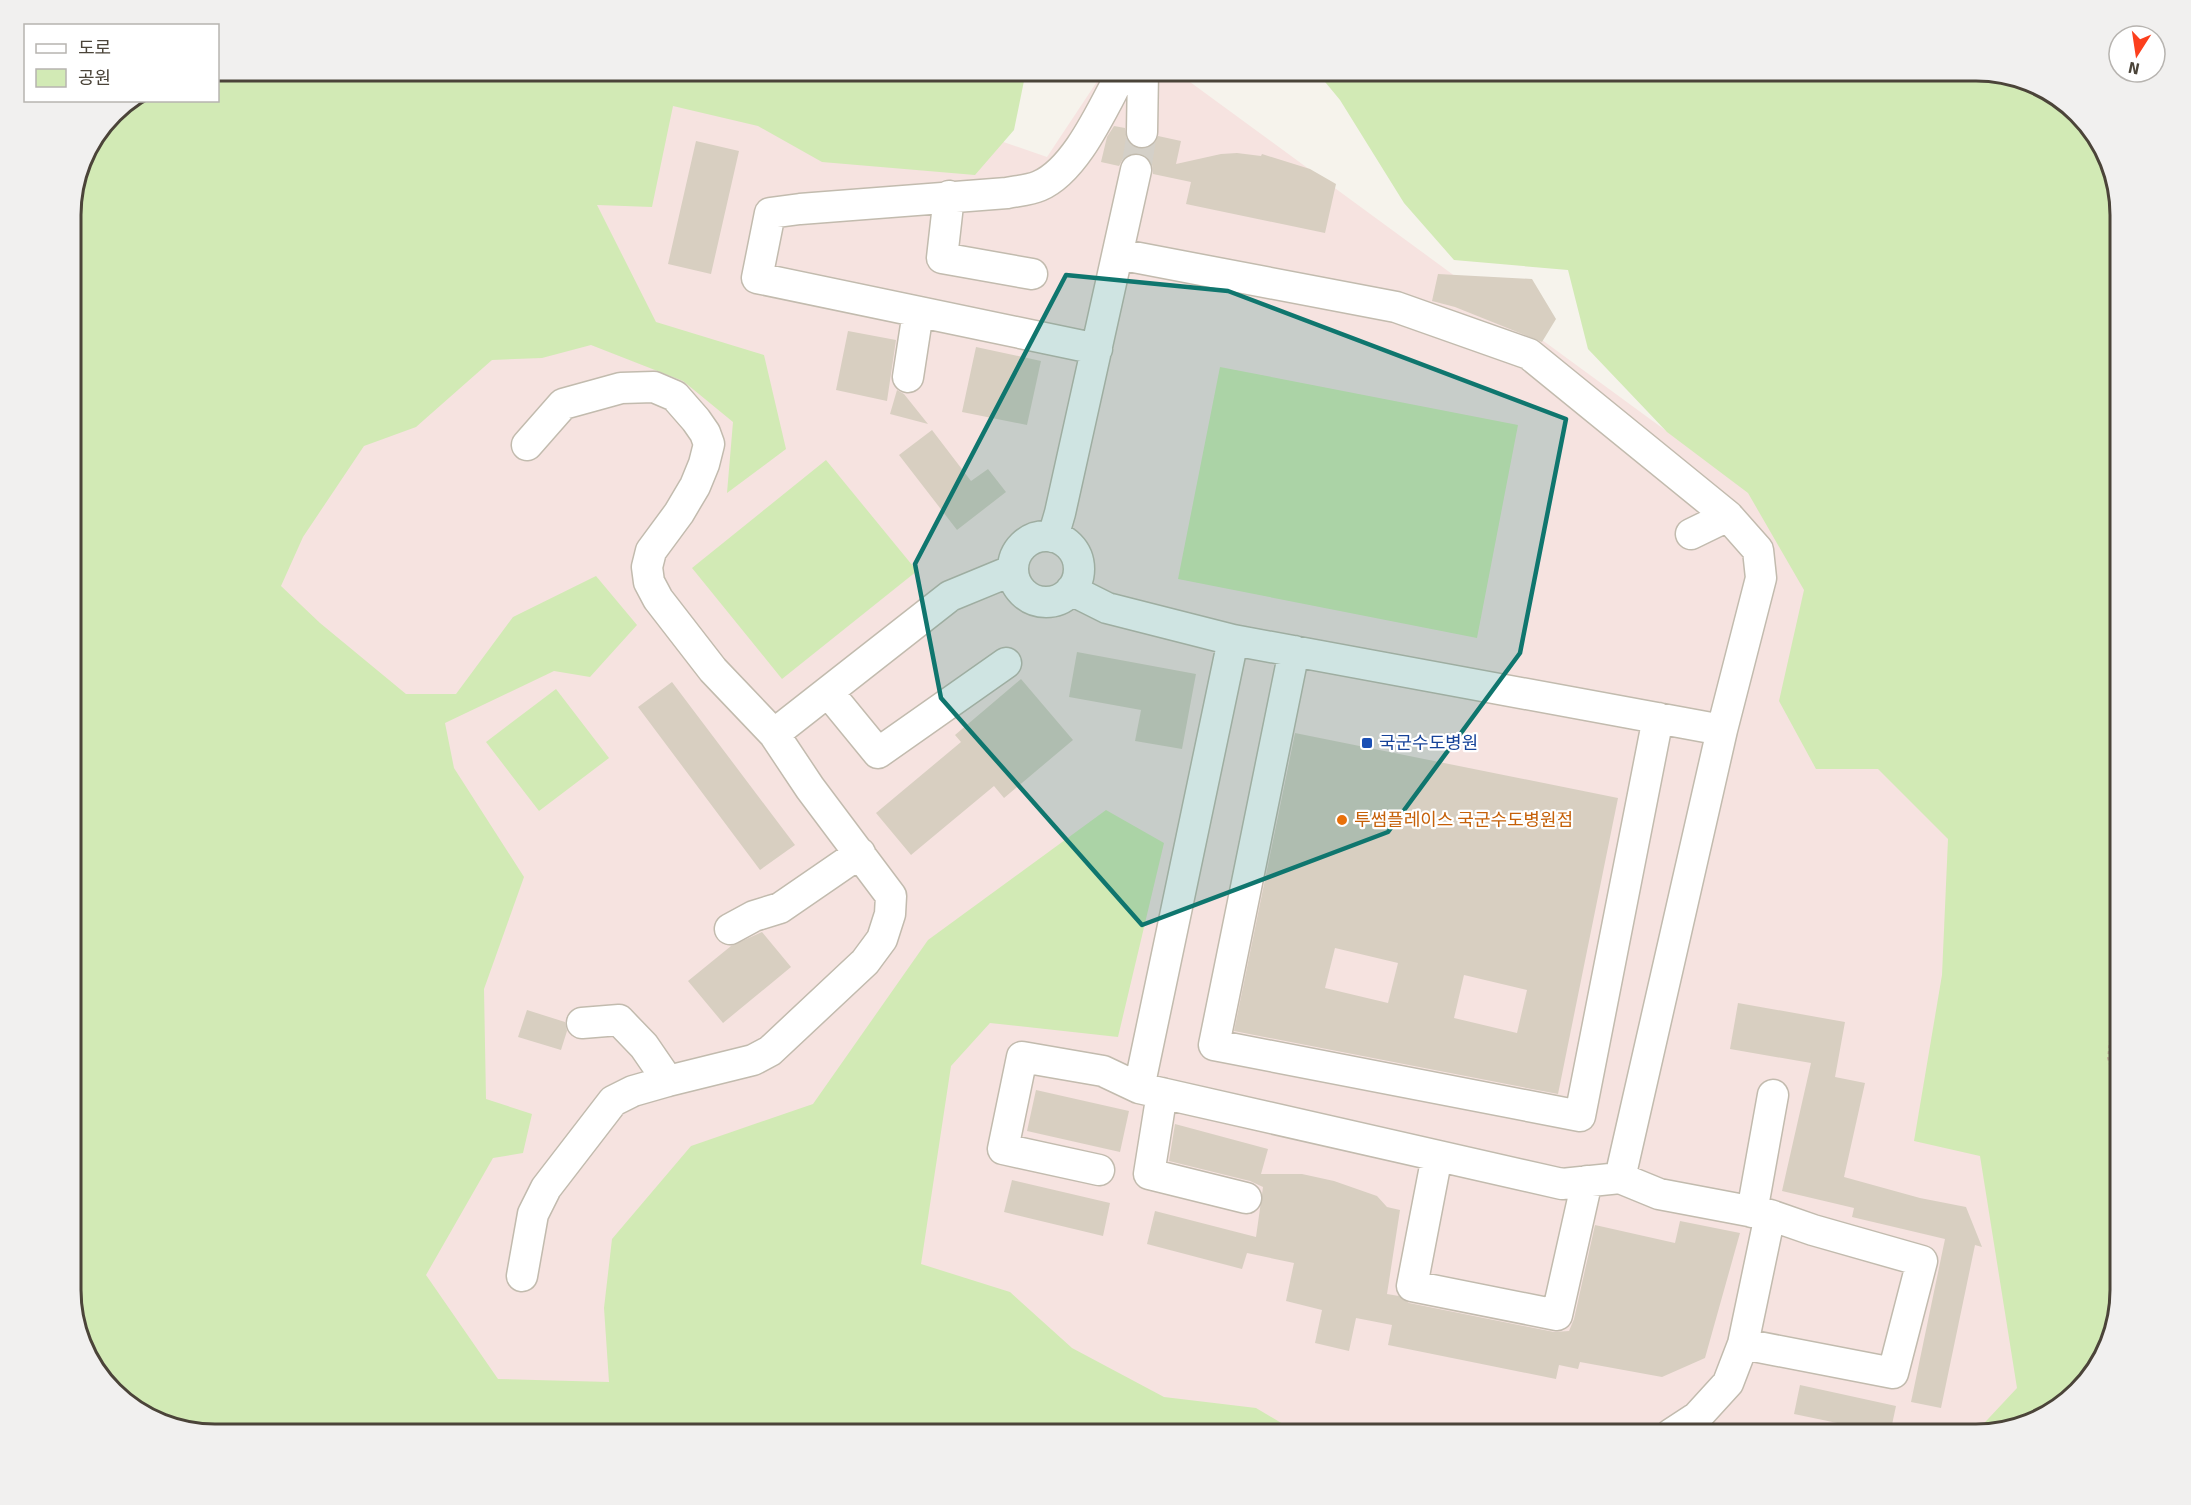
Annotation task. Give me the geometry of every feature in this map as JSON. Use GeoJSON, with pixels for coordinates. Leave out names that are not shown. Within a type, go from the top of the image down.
{"type":"FeatureCollection","features":[{"type":"Feature","properties":{"kind":"street"},"geometry":{"type":"LineString","coordinates":[[1097,349],[757,278],[770,213],[949,196],[1007,193],[1039,186],[1060,172],[1077,150],[1117,81]]}},
{"type":"Feature","properties":{"kind":"street"},"geometry":{"type":"LineString","coordinates":[[1142,132],[1143,81]]}},
{"type":"Feature","properties":{"kind":"street"},"geometry":{"type":"LineString","coordinates":[[1053,537],[1136,170]]}},
{"type":"Feature","properties":{"kind":"street"},"geometry":{"type":"LineString","coordinates":[[949,196],[942,258],[1032,274]]}},
{"type":"Feature","properties":{"kind":"street"},"geometry":{"type":"LineString","coordinates":[[1118,254],[1396,307],[1529,354],[1728,516],[1758,550],[1761,578],[1722,730],[1620,1178]]}},
{"type":"Feature","properties":{"kind":"street"},"geometry":{"type":"LineString","coordinates":[[908,377],[918,312]]}},
{"type":"Feature","properties":{"kind":"street"},"geometry":{"type":"LineString","coordinates":[[522,1276],[533,1214],[546,1188],[613,1101],[633,1091],[753,1060],[770,1051],[865,962],[882,939],[890,914],[891,896],[810,788],[774,734],[713,670],[658,599],[649,582],[647,567],[651,551],[679,513],[695,486],[704,464],[709,444],[696,420],[675,396],[654,387],[621,388],[563,404],[527,445]]}},
{"type":"Feature","properties":{"kind":"street"},"geometry":{"type":"LineString","coordinates":[[1691,534],[1728,516]]}},
{"type":"Feature","properties":{"kind":"street"},"geometry":{"type":"LineString","coordinates":[[1035,537],[1053,537],[1064,541],[1072,549],[1079,569],[1077,580],[1063,597],[1052,601],[1032,599],[1015,581],[1013,570],[1016,555],[1022,546],[1035,537]]}},
{"type":"Feature","properties":{"kind":"street"},"geometry":{"type":"LineString","coordinates":[[774,734],[950,596],[1013,570]]}},
{"type":"Feature","properties":{"kind":"street"},"geometry":{"type":"LineString","coordinates":[[1071,590],[1107,608],[1233,640],[1722,730]]}},
{"type":"Feature","properties":{"kind":"street"},"geometry":{"type":"LineString","coordinates":[[1233,640],[1150,1091],[1149,1174],[1246,1198]]}},
{"type":"Feature","properties":{"kind":"street"},"geometry":{"type":"LineString","coordinates":[[1294,651],[1214,1045],[1569,1114],[1580,1116],[1658,718]]}},
{"type":"Feature","properties":{"kind":"street"},"geometry":{"type":"LineString","coordinates":[[828,692],[878,753],[1005,663]]}},
{"type":"Feature","properties":{"kind":"street"},"geometry":{"type":"LineString","coordinates":[[730,929],[754,916],[780,908],[860,853]]}},
{"type":"Feature","properties":{"kind":"street"},"geometry":{"type":"LineString","coordinates":[[582,1023],[619,1020],[644,1046],[668,1081]]}},
{"type":"Feature","properties":{"kind":"street"},"geometry":{"type":"LineString","coordinates":[[1099,1170],[1003,1149],[1022,1057],[1103,1071],[1150,1091],[1562,1184],[1620,1178],[1659,1194],[1761,1213],[1922,1261],[1893,1373],[1743,1344]]}},
{"type":"Feature","properties":{"kind":"street"},"geometry":{"type":"LineString","coordinates":[[1687,1424],[1696,1418],[1728,1383],[1743,1344],[1761,1213],[1773,1095]]}},
{"type":"Feature","properties":{"kind":"street"},"geometry":{"type":"LineString","coordinates":[[1437,1156],[1412,1286],[1557,1315],[1587,1181]]}},
{"type":"Feature","properties":{"kind":"highlighted area"},"geometry":{"type":"Polygon","coordinates":[[[1066,275],[1228,291],[1566,419],[1520,653],[1388,832],[1142,925],[941,698],[915,564],[1066,275]]]}},
{"type":"Feature","properties":{"kind":"shaded area"},"geometry":{"type":"Polygon","coordinates":[[[219,81],[379,81],[925,115],[1047,157],[1097,81],[1189,81],[1691,449],[1737,477],[1896,678],[2110,1263],[2109,1307],[2096,1349],[2077,1378],[2064,1391],[2027,1414],[1993,1423],[198,1423],[164,1414],[134,1396],[120,1385],[109,1371],[91,1341],[81,1298],[81,1131],[219,102],[219,81]]]}},
{"type":"Feature","properties":{"kind":"green space"},"geometry":{"type":"Polygon","coordinates":[[[219,81],[1024,81],[1014,130],[975,175],[822,162],[758,126],[673,106],[652,207],[597,205],[656,322],[764,355],[786,449],[727,493],[733,422],[683,381],[591,345],[542,358],[492,360],[416,427],[364,446],[303,537],[281,586],[320,623],[406,694],[456,694],[513,617],[596,576],[637,625],[590,677],[554,671],[445,723],[454,768],[524,877],[484,989],[486,1099],[532,1114],[523,1153],[493,1158],[426,1275],[498,1379],[609,1382],[604,1308],[612,1239],[691,1146],[813,1104],[928,940],[1106,810],[1164,843],[1118,1037],[990,1023],[951,1066],[921,1264],[1010,1292],[1072,1348],[1164,1397],[1256,1408],[1283,1424],[215,1424],[198,1423],[164,1414],[148,1406],[120,1385],[99,1357],[91,1341],[81,1298],[81,207],[91,164],[114,127],[127,114],[144,102],[219,102],[219,81]]]}},
{"type":"Feature","properties":{"kind":"green space"},"geometry":{"type":"Polygon","coordinates":[[[1324,81],[1993,82],[2027,91],[2043,99],[2077,127],[2092,148],[2105,181],[2110,215],[2110,1290],[2105,1324],[2096,1349],[2077,1378],[2043,1406],[2027,1414],[1984,1424],[2017,1388],[1980,1156],[1914,1141],[1942,975],[1948,839],[1878,769],[1816,769],[1779,701],[1804,590],[1748,493],[1667,432],[1588,349],[1568,270],[1454,260],[1404,203],[1340,100],[1324,81]]]}},
{"type":"Feature","properties":{"kind":"green space"},"geometry":{"type":"Polygon","coordinates":[[[1220,367],[1518,425],[1477,638],[1178,579],[1220,367]]]}},
{"type":"Feature","properties":{"kind":"green space"},"geometry":{"type":"Polygon","coordinates":[[[826,460],[917,571],[782,679],[692,568],[826,460]]]}},
{"type":"Feature","properties":{"kind":"green space"},"geometry":{"type":"Polygon","coordinates":[[[556,689],[609,758],[539,811],[486,742],[556,689]]]}},
{"type":"Feature","properties":{"kind":"building"},"geometry":{"type":"Polygon","coordinates":[[[1114,126],[1125,128],[1127,141],[1141,149],[1151,147],[1158,136],[1181,141],[1176,164],[1221,154],[1237,153],[1261,156],[1262,154],[1310,169],[1336,184],[1325,233],[1186,204],[1191,182],[1153,174],[1152,164],[1140,153],[1130,154],[1119,166],[1101,162],[1107,137],[1114,126]]]}},
{"type":"Feature","properties":{"kind":"building"},"geometry":{"type":"Polygon","coordinates":[[[696,141],[739,151],[711,274],[668,264],[696,141]]]}},
{"type":"Feature","properties":{"kind":"building"},"geometry":{"type":"Polygon","coordinates":[[[1438,274],[1532,279],[1556,319],[1542,342],[1455,307],[1432,301],[1438,274]]]}},
{"type":"Feature","properties":{"kind":"building"},"geometry":{"type":"Polygon","coordinates":[[[848,331],[896,340],[887,401],[836,390],[848,331]]]}},
{"type":"Feature","properties":{"kind":"building"},"geometry":{"type":"Polygon","coordinates":[[[976,347],[1041,361],[1027,425],[962,412],[976,347]]]}},
{"type":"Feature","properties":{"kind":"building"},"geometry":{"type":"Polygon","coordinates":[[[897,390],[904,394],[928,424],[890,414],[897,390]]]}},
{"type":"Feature","properties":{"kind":"building"},"geometry":{"type":"Polygon","coordinates":[[[932,430],[971,481],[988,469],[1006,492],[957,530],[899,455],[932,430]]]}},
{"type":"Feature","properties":{"kind":"building"},"geometry":{"type":"Polygon","coordinates":[[[1077,652],[1196,674],[1182,749],[1135,741],[1141,710],[1069,697],[1077,652]]]}},
{"type":"Feature","properties":{"kind":"building"},"geometry":{"type":"Polygon","coordinates":[[[1021,679],[1073,740],[1004,798],[994,786],[911,855],[876,813],[961,742],[955,735],[1021,679]]]}},
{"type":"Feature","properties":{"kind":"building"},"geometry":{"type":"Polygon","coordinates":[[[672,682],[795,845],[760,870],[638,707],[672,682]]]}},
{"type":"Feature","properties":{"kind":"building"},"geometry":{"type":"Polygon","coordinates":[[[1295,733],[1618,798],[1558,1094],[1234,1031],[1295,733]],[[1335,948],[1325,988],[1388,1003],[1398,963],[1335,948]],[[1464,975],[1454,1018],[1517,1033],[1527,990],[1464,975]]]}},
{"type":"Feature","properties":{"kind":"building"},"geometry":{"type":"Polygon","coordinates":[[[762,932],[791,967],[723,1023],[688,981],[731,946],[762,932]]]}},
{"type":"Feature","properties":{"kind":"building"},"geometry":{"type":"Polygon","coordinates":[[[1738,1003],[1845,1022],[1835,1077],[1865,1083],[1844,1177],[1920,1198],[1966,1207],[1982,1247],[1975,1245],[1941,1408],[1911,1402],[1945,1239],[1852,1217],[1854,1208],[1782,1191],[1811,1063],[1730,1049],[1738,1003]]]}},
{"type":"Feature","properties":{"kind":"building"},"geometry":{"type":"Polygon","coordinates":[[[527,1010],[565,1022],[567,1031],[561,1050],[518,1037],[527,1010]]]}},
{"type":"Feature","properties":{"kind":"building"},"geometry":{"type":"Polygon","coordinates":[[[1036,1090],[1129,1111],[1120,1152],[1027,1131],[1036,1090]]]}},
{"type":"Feature","properties":{"kind":"building"},"geometry":{"type":"Polygon","coordinates":[[[1175,1124],[1268,1149],[1261,1174],[1302,1174],[1334,1181],[1377,1196],[1387,1207],[1400,1210],[1387,1294],[1399,1296],[1409,1303],[1554,1332],[1569,1331],[1574,1319],[1595,1225],[1675,1243],[1680,1221],[1740,1233],[1705,1358],[1662,1377],[1580,1362],[1578,1369],[1559,1365],[1556,1379],[1388,1345],[1392,1325],[1356,1318],[1349,1351],[1315,1343],[1322,1310],[1286,1301],[1294,1263],[1247,1253],[1242,1269],[1147,1244],[1155,1211],[1256,1237],[1263,1187],[1250,1181],[1169,1161],[1175,1124]]]}},
{"type":"Feature","properties":{"kind":"building"},"geometry":{"type":"Polygon","coordinates":[[[1012,1180],[1110,1203],[1103,1236],[1004,1212],[1012,1180]]]}},
{"type":"Feature","properties":{"kind":"building"},"geometry":{"type":"Polygon","coordinates":[[[1800,1385],[1896,1406],[1892,1424],[1842,1424],[1794,1414],[1800,1385]]]}},
{"type":"Feature","properties":{"kind":"tunnel"},"geometry":{"type":"LineString","coordinates":[[1136,170],[1142,132]]}},
{"type":"Feature","properties":{"kind":"place","name":"국군수도병원"},"geometry":{"type":"Point","coordinates":[1367,743]}},
{"type":"Feature","properties":{"kind":"place","name":"투썸플레이스 국군수도병원점"},"geometry":{"type":"Point","coordinates":[1342,820]}}]}
